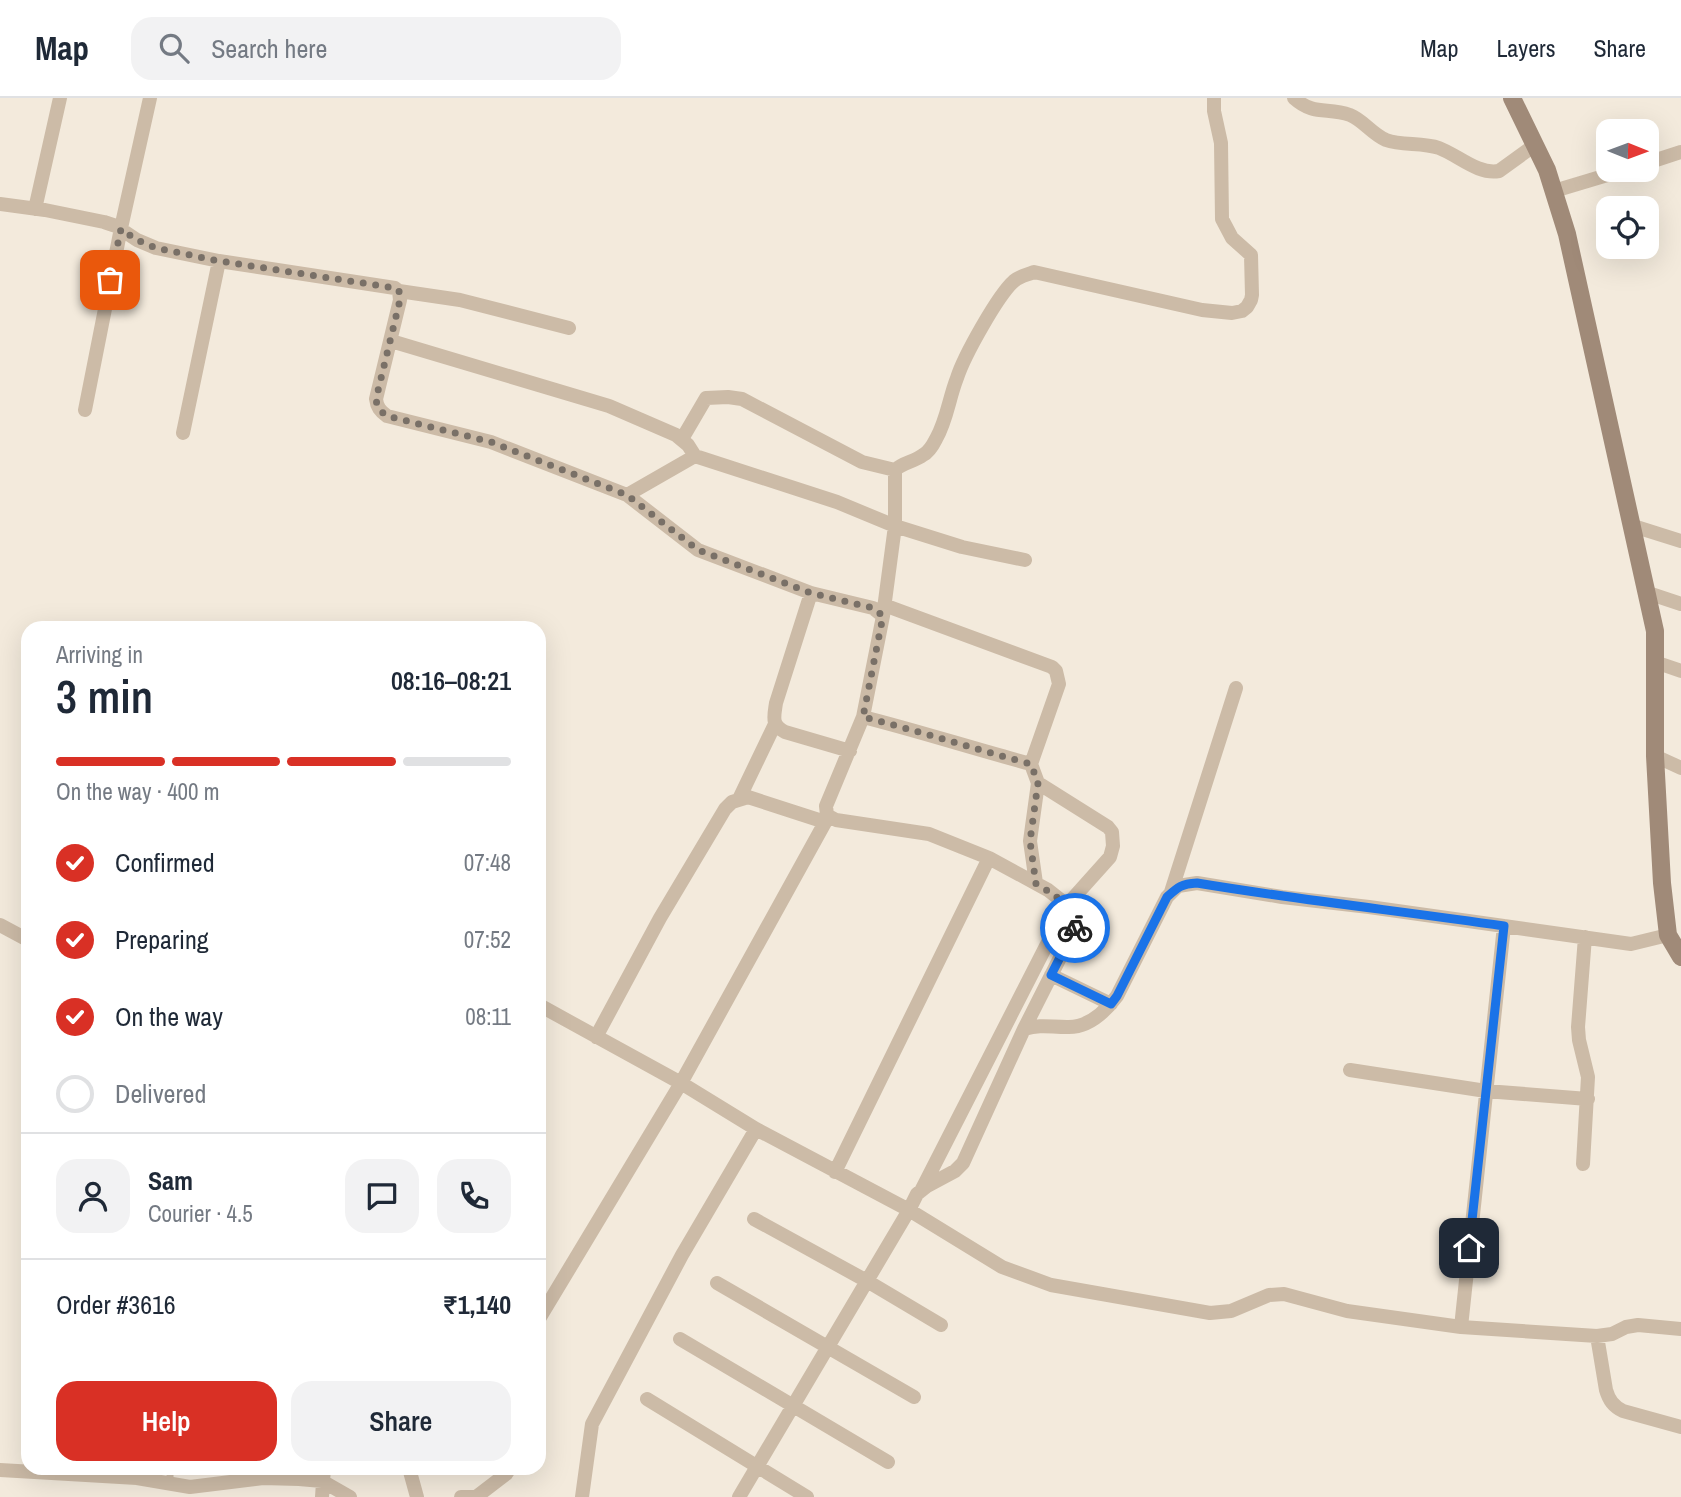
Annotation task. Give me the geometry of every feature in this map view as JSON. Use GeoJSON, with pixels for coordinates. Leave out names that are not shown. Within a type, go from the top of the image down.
{"type":"FeatureCollection","features":[{"type":"Feature","properties":{"kind":"main road"},"geometry":{"type":"LineString","coordinates":[[1512,98],[1547,170],[1567,234],[1655,631],[1655,756],[1662,883],[1668,935],[1681,957]]}},
{"type":"Feature","properties":{"kind":"street"},"geometry":{"type":"LineString","coordinates":[[35,209],[60,98]]}},
{"type":"Feature","properties":{"kind":"street"},"geometry":{"type":"LineString","coordinates":[[85,410],[150,98]]}},
{"type":"Feature","properties":{"kind":"street"},"geometry":{"type":"LineString","coordinates":[[546,1307],[681,1083],[827,820],[826,806],[863,717],[884,610],[895,526],[895,470],[923,455],[938,437],[957,376],[989,316],[1009,286],[1018,278],[1034,272],[1202,310],[1232,313],[1247,307],[1252,295],[1251,255],[1232,238],[1222,219],[1221,143],[1214,98]]}},
{"type":"Feature","properties":{"kind":"street"},"geometry":{"type":"LineString","coordinates":[[1294,98],[1310,110],[1354,116],[1383,139],[1439,148],[1493,172],[1499,171],[1535,145]]}},
{"type":"Feature","properties":{"kind":"street"},"geometry":{"type":"LineString","coordinates":[[1659,159],[1681,152]]}},
{"type":"Feature","properties":{"kind":"street"},"geometry":{"type":"LineString","coordinates":[[1554,191],[1596,178]]}},
{"type":"Feature","properties":{"kind":"street"},"geometry":{"type":"LineString","coordinates":[[0,204],[104,222],[156,248],[219,261],[460,300],[569,328]]}},
{"type":"Feature","properties":{"kind":"street"},"geometry":{"type":"LineString","coordinates":[[183,433],[219,261]]}},
{"type":"Feature","properties":{"kind":"street"},"geometry":{"type":"LineString","coordinates":[[399,291],[400,300],[376,399],[377,405],[387,416],[491,442],[627,495],[698,550],[811,593],[884,610],[1052,667],[1056,671],[1059,684],[1031,764],[1038,783],[1030,841],[1036,884]]}},
{"type":"Feature","properties":{"kind":"street"},"geometry":{"type":"LineString","coordinates":[[391,341],[609,406],[676,435],[695,456],[837,502],[895,526],[962,547],[1024,560]]}},
{"type":"Feature","properties":{"kind":"street"},"geometry":{"type":"LineString","coordinates":[[682,439],[706,398],[742,399],[862,462],[895,470]]}},
{"type":"Feature","properties":{"kind":"street"},"geometry":{"type":"LineString","coordinates":[[627,495],[695,456]]}},
{"type":"Feature","properties":{"kind":"street"},"geometry":{"type":"LineString","coordinates":[[1630,525],[1681,541]]}},
{"type":"Feature","properties":{"kind":"street"},"geometry":{"type":"LineString","coordinates":[[1645,592],[1681,604]]}},
{"type":"Feature","properties":{"kind":"street"},"geometry":{"type":"LineString","coordinates":[[740,799],[775,724],[776,704],[811,593]]}},
{"type":"Feature","properties":{"kind":"street"},"geometry":{"type":"LineString","coordinates":[[1655,662],[1681,671]]}},
{"type":"Feature","properties":{"kind":"street"},"geometry":{"type":"LineString","coordinates":[[1171,892],[1236,688]]}},
{"type":"Feature","properties":{"kind":"street"},"geometry":{"type":"LineString","coordinates":[[863,717],[1031,764]]}},
{"type":"Feature","properties":{"kind":"street"},"geometry":{"type":"LineString","coordinates":[[775,724],[785,732],[850,751]]}},
{"type":"Feature","properties":{"kind":"street"},"geometry":{"type":"LineString","coordinates":[[1655,756],[1681,768]]}},
{"type":"Feature","properties":{"kind":"street"},"geometry":{"type":"LineString","coordinates":[[921,1191],[1067,905],[1110,857],[1113,846],[1112,832],[1108,827],[1038,783]]}},
{"type":"Feature","properties":{"kind":"street"},"geometry":{"type":"LineString","coordinates":[[596,1037],[660,918],[725,809],[740,799],[748,797],[827,820],[929,834],[989,858],[1048,890],[1076,914],[1074,930],[1024,1030],[963,1163],[955,1171],[917,1194],[740,1497]]}},
{"type":"Feature","properties":{"kind":"street"},"geometry":{"type":"LineString","coordinates":[[835,1172],[989,858]]}},
{"type":"Feature","properties":{"kind":"street"},"geometry":{"type":"LineString","coordinates":[[1024,1030],[1044,1025],[1070,1028],[1084,1025],[1094,1019],[1117,996],[1167,897],[1178,886],[1197,883],[1631,944],[1668,935]]}},
{"type":"Feature","properties":{"kind":"street"},"geometry":{"type":"LineString","coordinates":[[0,925],[21,936]]}},
{"type":"Feature","properties":{"kind":"street"},"geometry":{"type":"LineString","coordinates":[[1461,1327],[1504,926]]}},
{"type":"Feature","properties":{"kind":"street"},"geometry":{"type":"LineString","coordinates":[[1583,1164],[1588,1077],[1577,1027],[1585,937]]}},
{"type":"Feature","properties":{"kind":"street"},"geometry":{"type":"LineString","coordinates":[[1051,975],[1111,1004]]}},
{"type":"Feature","properties":{"kind":"street"},"geometry":{"type":"LineString","coordinates":[[546,1010],[681,1083],[756,1129],[909,1210],[1002,1267],[1051,1285],[1210,1313],[1231,1311],[1269,1295],[1284,1294],[1347,1311],[1461,1327],[1597,1336],[1612,1334],[1626,1326],[1681,1329]]}},
{"type":"Feature","properties":{"kind":"street"},"geometry":{"type":"LineString","coordinates":[[1350,1070],[1486,1091],[1588,1099]]}},
{"type":"Feature","properties":{"kind":"street"},"geometry":{"type":"LineString","coordinates":[[582,1497],[592,1424],[682,1255],[756,1129]]}},
{"type":"Feature","properties":{"kind":"street"},"geometry":{"type":"LineString","coordinates":[[754,1219],[941,1325]]}},
{"type":"Feature","properties":{"kind":"street"},"geometry":{"type":"LineString","coordinates":[[717,1283],[914,1397]]}},
{"type":"Feature","properties":{"kind":"street"},"geometry":{"type":"LineString","coordinates":[[1597,1336],[1606,1390],[1615,1406],[1623,1411],[1681,1427]]}},
{"type":"Feature","properties":{"kind":"street"},"geometry":{"type":"LineString","coordinates":[[680,1339],[888,1462]]}},
{"type":"Feature","properties":{"kind":"street"},"geometry":{"type":"LineString","coordinates":[[646,1399],[807,1497]]}},
{"type":"Feature","properties":{"kind":"street"},"geometry":{"type":"LineString","coordinates":[[0,1471],[21,1472]]}},
{"type":"Feature","properties":{"kind":"street"},"geometry":{"type":"LineString","coordinates":[[78,1475],[137,1478],[170,1476],[190,1487],[264,1478],[323,1475],[350,1497]]}},
{"type":"Feature","properties":{"kind":"street"},"geometry":{"type":"LineString","coordinates":[[322,1497],[323,1475]]}},
{"type":"Feature","properties":{"kind":"street"},"geometry":{"type":"LineString","coordinates":[[411,1475],[417,1497]]}},
{"type":"Feature","properties":{"kind":"street"},"geometry":{"type":"LineString","coordinates":[[461,1497],[475,1497],[505,1475]]}},
{"type":"Feature","properties":{"kind":"way so far"},"geometry":{"type":"LineString","coordinates":[[110,280],[121,229],[156,248],[219,261],[395,288],[399,291],[400,300],[376,399],[377,405],[387,416],[491,442],[627,495],[698,550],[811,593],[873,608],[883,616],[863,717],[1031,764],[1038,783],[1030,841],[1036,884],[1048,890],[1076,914],[1075,928]]}},
{"type":"Feature","properties":{"kind":"route"},"geometry":{"type":"LineString","coordinates":[[1075,928],[1051,975],[1111,1004],[1167,897],[1178,886],[1185,884],[1197,883],[1504,926],[1469,1248]]}}]}
